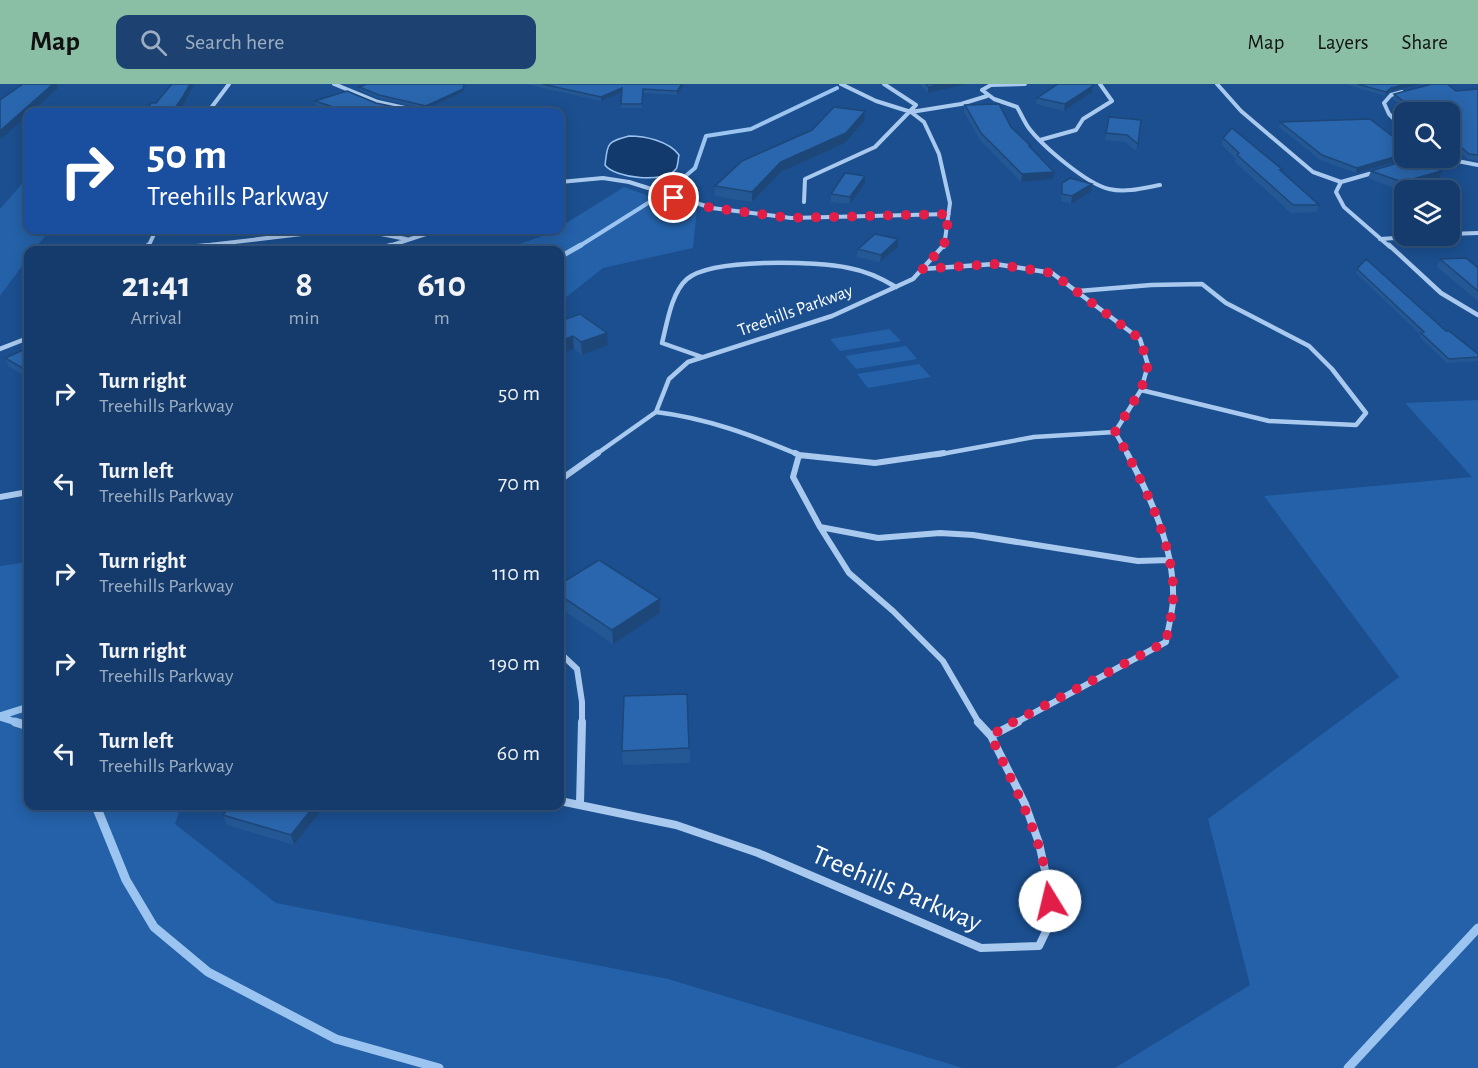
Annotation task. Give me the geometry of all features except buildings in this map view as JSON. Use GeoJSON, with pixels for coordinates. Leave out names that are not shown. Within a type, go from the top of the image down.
{"type":"FeatureCollection","features":[{"type":"Feature","properties":{"kind":"street"},"geometry":{"type":"LineString","coordinates":[[211,108],[229,84]]}},
{"type":"Feature","properties":{"kind":"street"},"geometry":{"type":"LineString","coordinates":[[334,84],[378,102],[405,108]]}},
{"type":"Feature","properties":{"kind":"street"},"geometry":{"type":"LineString","coordinates":[[841,84],[876,101],[911,112],[962,104],[987,96]]}},
{"type":"Feature","properties":{"kind":"street","name":"Treehills Parkway"},"geometry":{"type":"LineString","coordinates":[[656,412],[669,379],[688,362],[832,316],[896,287],[913,279],[944,246],[950,203],[939,154],[924,122],[911,112],[916,105],[884,84]]}},
{"type":"Feature","properties":{"kind":"street"},"geometry":{"type":"LineString","coordinates":[[1025,84],[991,85],[982,90],[987,96],[1017,107],[1029,130],[1084,176],[1107,189],[1134,190],[1160,185]]}},
{"type":"Feature","properties":{"kind":"street"},"geometry":{"type":"LineString","coordinates":[[1040,140],[1076,130],[1083,119],[1112,101],[1100,84]]}},
{"type":"Feature","properties":{"kind":"street"},"geometry":{"type":"LineString","coordinates":[[1217,84],[1241,111],[1313,172],[1341,182],[1386,170]]}},
{"type":"Feature","properties":{"kind":"street"},"geometry":{"type":"LineString","coordinates":[[1394,120],[1389,116],[1384,103],[1391,95],[1412,90]]}},
{"type":"Feature","properties":{"kind":"street"},"geometry":{"type":"LineString","coordinates":[[804,202],[805,179],[875,147],[911,112]]}},
{"type":"Feature","properties":{"kind":"street"},"geometry":{"type":"LineString","coordinates":[[1460,162],[1478,165]]}},
{"type":"Feature","properties":{"kind":"street"},"geometry":{"type":"LineString","coordinates":[[564,182],[603,178],[629,182],[712,208],[791,218],[949,214]]}},
{"type":"Feature","properties":{"kind":"street"},"geometry":{"type":"LineString","coordinates":[[1341,182],[1336,192],[1344,207],[1424,275],[1441,293],[1478,315]]}},
{"type":"Feature","properties":{"kind":"street"},"geometry":{"type":"LineString","coordinates":[[1460,234],[1478,233]]}},
{"type":"Feature","properties":{"kind":"street"},"geometry":{"type":"LineString","coordinates":[[201,246],[305,234]]}},
{"type":"Feature","properties":{"kind":"street"},"geometry":{"type":"LineString","coordinates":[[381,234],[406,239]]}},
{"type":"Feature","properties":{"kind":"street"},"geometry":{"type":"LineString","coordinates":[[386,246],[424,234]]}},
{"type":"Feature","properties":{"kind":"street"},"geometry":{"type":"LineString","coordinates":[[1379,239],[1394,238]]}},
{"type":"Feature","properties":{"kind":"street","name":"Treehills Parkway"},"geometry":{"type":"LineString","coordinates":[[703,357],[662,343],[680,291],[687,279],[703,271],[736,266],[812,262],[862,271],[896,287]]}},
{"type":"Feature","properties":{"kind":"street"},"geometry":{"type":"LineString","coordinates":[[922,269],[994,264],[1052,273],[1079,291],[1140,339],[1148,365],[1141,390],[1115,432]]}},
{"type":"Feature","properties":{"kind":"street"},"geometry":{"type":"LineString","coordinates":[[1079,291],[1151,285],[1202,284],[1227,306],[1271,324],[1308,346],[1323,358],[1366,413],[1356,424],[1299,424],[1269,421],[1141,390]]}},
{"type":"Feature","properties":{"kind":"street"},"geometry":{"type":"LineString","coordinates":[[0,349],[24,340]]}},
{"type":"Feature","properties":{"kind":"street"},"geometry":{"type":"LineString","coordinates":[[564,477],[656,412],[678,414],[711,422],[767,441],[799,455],[866,463],[899,461],[1087,432],[1115,432]]}},
{"type":"Feature","properties":{"kind":"street"},"geometry":{"type":"LineString","coordinates":[[991,736],[1166,642],[1173,600],[1170,560],[1140,475],[1115,432]]}},
{"type":"Feature","properties":{"kind":"street","name":"Treehills Parkway"},"geometry":{"type":"LineString","coordinates":[[564,802],[676,825],[758,853],[981,948],[1039,946],[1052,919],[1048,884],[1025,804],[991,736],[980,725],[943,661],[893,611],[849,573],[820,527],[793,477],[799,455]]}},
{"type":"Feature","properties":{"kind":"street"},"geometry":{"type":"LineString","coordinates":[[0,497],[24,493]]}},
{"type":"Feature","properties":{"kind":"street"},"geometry":{"type":"LineString","coordinates":[[820,527],[878,538],[940,533],[973,535],[1138,561],[1170,560]]}},
{"type":"Feature","properties":{"kind":"street"},"geometry":{"type":"LineString","coordinates":[[564,657],[577,669],[582,702],[580,804]]}},
{"type":"Feature","properties":{"kind":"shaded area"},"geometry":{"type":"Polygon","coordinates":[[[629,136],[649,138],[675,150],[679,155],[676,169],[662,177],[651,178],[629,176],[610,170],[605,165],[608,147],[616,140],[629,136]]]}},
{"type":"Feature","properties":{"kind":"shaded area"},"geometry":{"type":"Polygon","coordinates":[[[24,182],[24,234],[47,234],[37,246],[24,246],[24,263],[0,296],[0,209],[24,182]]]}},
{"type":"Feature","properties":{"kind":"shaded area"},"geometry":{"type":"Polygon","coordinates":[[[624,187],[668,203],[697,209],[693,248],[603,268],[564,299],[564,246],[514,246],[548,234],[564,234],[564,224],[624,187]]]}},
{"type":"Feature","properties":{"kind":"shaded area"},"geometry":{"type":"Polygon","coordinates":[[[889,329],[901,341],[840,351],[830,339],[889,329]]]}},
{"type":"Feature","properties":{"kind":"shaded area"},"geometry":{"type":"Polygon","coordinates":[[[906,346],[917,359],[856,369],[845,356],[906,346]]]}},
{"type":"Feature","properties":{"kind":"shaded area"},"geometry":{"type":"Polygon","coordinates":[[[919,364],[931,377],[868,388],[857,374],[919,364]]]}},
{"type":"Feature","properties":{"kind":"shaded area"},"geometry":{"type":"Polygon","coordinates":[[[1478,400],[1478,1068],[1115,1068],[1250,985],[1208,819],[1399,677],[1264,496],[1472,477],[1405,403],[1478,400]]]}},
{"type":"Feature","properties":{"kind":"shaded area"},"geometry":{"type":"Polygon","coordinates":[[[24,563],[24,810],[180,810],[175,824],[276,903],[668,979],[963,1068],[0,1068],[0,566],[24,563]]]}},
{"type":"Feature","properties":{"kind":"waterway"},"geometry":{"type":"LineString","coordinates":[[669,190],[695,168],[706,136],[751,129],[837,88]]}},
{"type":"Feature","properties":{"kind":"waterway"},"geometry":{"type":"LineString","coordinates":[[578,247],[656,198]]}},
{"type":"Feature","properties":{"kind":"waterway"},"geometry":{"type":"LineString","coordinates":[[564,255],[581,245]]}},
{"type":"Feature","properties":{"kind":"waterway"},"geometry":{"type":"LineString","coordinates":[[0,716],[24,708]]}},
{"type":"Feature","properties":{"kind":"waterway"},"geometry":{"type":"LineString","coordinates":[[0,717],[19,723]]}},
{"type":"Feature","properties":{"kind":"waterway"},"geometry":{"type":"LineString","coordinates":[[15,722],[24,725]]}},
{"type":"Feature","properties":{"kind":"waterway"},"geometry":{"type":"LineString","coordinates":[[98,810],[126,880],[154,927],[208,972],[336,1039],[439,1068]]}},
{"type":"Feature","properties":{"kind":"waterway"},"geometry":{"type":"LineString","coordinates":[[1348,1068],[1478,928]]}},
{"type":"Feature","properties":{"kind":"route"},"geometry":{"type":"LineString","coordinates":[[674,198],[712,208],[791,218],[949,214],[944,246],[922,269],[994,264],[1052,273],[1079,291],[1140,339],[1148,365],[1141,390],[1115,432],[1140,475],[1170,560],[1173,600],[1166,642],[991,736],[1025,804],[1038,843],[1050,901]]}}]}
